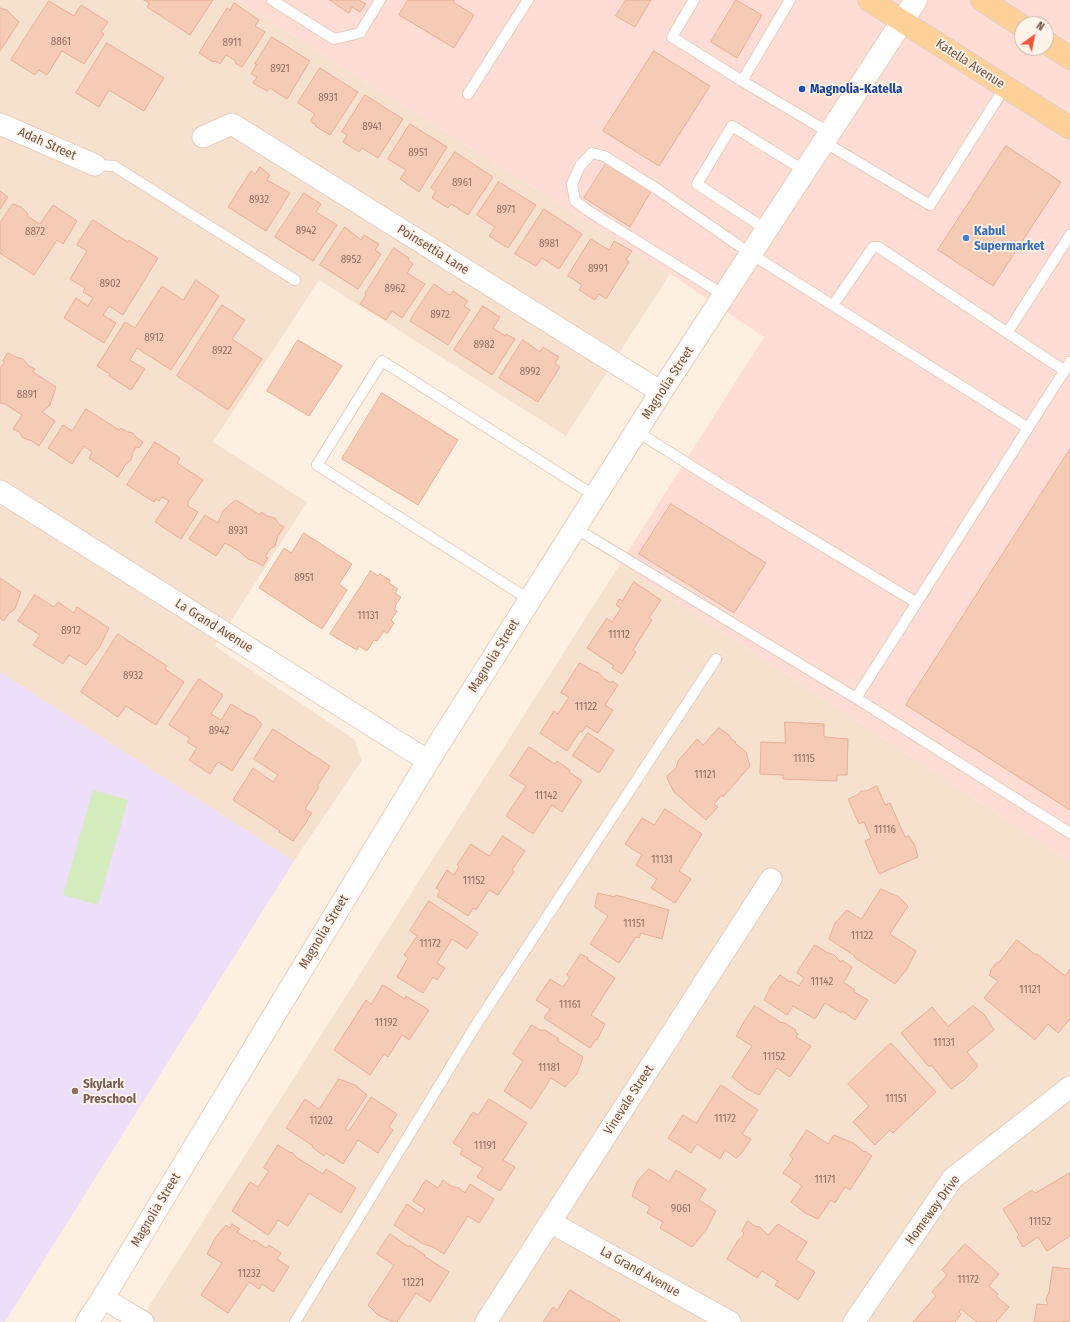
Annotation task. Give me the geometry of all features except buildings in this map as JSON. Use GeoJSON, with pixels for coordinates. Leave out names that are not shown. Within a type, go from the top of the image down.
{"type":"FeatureCollection","features":[{"type":"Feature","properties":{"kind":"main road","name":"Katella Avenue"},"geometry":{"type":"LineString","coordinates":[[869,0],[1070,128]]}},
{"type":"Feature","properties":{"kind":"main road","name":"Magnolia Street"},"geometry":{"type":"LineString","coordinates":[[87,1322],[428,762],[636,431],[916,0]]}},
{"type":"Feature","properties":{"kind":"main road"},"geometry":{"type":"LineString","coordinates":[[982,0],[1014,21]]}},
{"type":"Feature","properties":{"kind":"main road"},"geometry":{"type":"LineString","coordinates":[[1054,47],[1070,58]]}},
{"type":"Feature","properties":{"kind":"street","name":"Adah Street"},"geometry":{"type":"LineString","coordinates":[[0,124],[95,165]]}},
{"type":"Feature","properties":{"kind":"street","name":"Poinsettia Lane"},"geometry":{"type":"LineString","coordinates":[[203,137],[232,124],[661,392]]}},
{"type":"Feature","properties":{"kind":"street","name":"La Grand Avenue"},"geometry":{"type":"LineString","coordinates":[[0,491],[428,762]]}},
{"type":"Feature","properties":{"kind":"street","name":"Vinevale Street"},"geometry":{"type":"LineString","coordinates":[[486,1322],[771,878]]}},
{"type":"Feature","properties":{"kind":"street","name":"Homeway Drive"},"geometry":{"type":"LineString","coordinates":[[854,1322],[953,1178],[1070,1087]]}},
{"type":"Feature","properties":{"kind":"street","name":"La Grand Avenue"},"geometry":{"type":"LineString","coordinates":[[550,1222],[730,1322]]}},
{"type":"Feature","properties":{"kind":"street"},"geometry":{"type":"LineString","coordinates":[[103,1298],[143,1322]]}},
{"type":"Feature","properties":{"kind":"lane"},"geometry":{"type":"LineString","coordinates":[[272,0],[334,39],[360,33],[380,0]]}},
{"type":"Feature","properties":{"kind":"lane"},"geometry":{"type":"LineString","coordinates":[[468,94],[528,0]]}},
{"type":"Feature","properties":{"kind":"lane"},"geometry":{"type":"LineString","coordinates":[[694,0],[672,37],[742,81],[930,205],[1005,87]]}},
{"type":"Feature","properties":{"kind":"lane"},"geometry":{"type":"LineString","coordinates":[[742,81],[790,0]]}},
{"type":"Feature","properties":{"kind":"lane"},"geometry":{"type":"LineString","coordinates":[[767,230],[697,184],[732,126],[805,171]]}},
{"type":"Feature","properties":{"kind":"lane"},"geometry":{"type":"LineString","coordinates":[[724,295],[590,212],[575,201],[572,184],[580,166],[592,153],[604,156],[657,189],[751,254],[1028,428]]}},
{"type":"Feature","properties":{"kind":"lane"},"geometry":{"type":"LineString","coordinates":[[95,165],[114,166],[295,280]]}},
{"type":"Feature","properties":{"kind":"lane"},"geometry":{"type":"LineString","coordinates":[[1007,333],[1070,235]]}},
{"type":"Feature","properties":{"kind":"lane"},"geometry":{"type":"LineString","coordinates":[[834,305],[873,247],[878,247],[1007,333],[1067,366],[856,698]]}},
{"type":"Feature","properties":{"kind":"lane"},"geometry":{"type":"LineString","coordinates":[[530,600],[317,465],[382,361],[595,496]]}},
{"type":"Feature","properties":{"kind":"lane"},"geometry":{"type":"LineString","coordinates":[[636,431],[720,484],[917,603]]}},
{"type":"Feature","properties":{"kind":"lane"},"geometry":{"type":"LineString","coordinates":[[575,528],[856,698],[1070,833]]}},
{"type":"Feature","properties":{"kind":"lane"},"geometry":{"type":"LineString","coordinates":[[295,1322],[476,1025],[716,659]]}},
{"type":"Feature","properties":{"kind":"shaded area"},"geometry":{"type":"Polygon","coordinates":[[[0,0],[237,0],[670,274],[566,436],[319,280],[213,442],[307,502],[215,646],[354,739],[362,760],[294,861],[0,672],[0,0]]]}},
{"type":"Feature","properties":{"kind":"shaded area"},"geometry":{"type":"Polygon","coordinates":[[[237,0],[1070,0],[1070,862],[620,564],[764,337],[670,274],[237,0]]]}},
{"type":"Feature","properties":{"kind":"shaded area"},"geometry":{"type":"Polygon","coordinates":[[[620,564],[1070,862],[1070,1322],[139,1322],[620,564]]]}},
{"type":"Feature","properties":{"kind":"shaded area","name":"Skylark Preschool"},"geometry":{"type":"Polygon","coordinates":[[[0,672],[294,861],[5,1322],[0,1322],[0,672]]]}},
{"type":"Feature","properties":{"kind":"green space"},"geometry":{"type":"Polygon","coordinates":[[[93,790],[128,800],[98,905],[63,895],[93,790]]]}},
{"type":"Feature","properties":{"kind":"place","name":"Magnolia-Katella"},"geometry":{"type":"Point","coordinates":[802,89]}},
{"type":"Feature","properties":{"kind":"place","name":"Kabul Supermarket"},"geometry":{"type":"Point","coordinates":[966,238]}},
{"type":"Feature","properties":{"kind":"place","name":"Skylark Preschool"},"geometry":{"type":"Point","coordinates":[75,1091]}}]}
